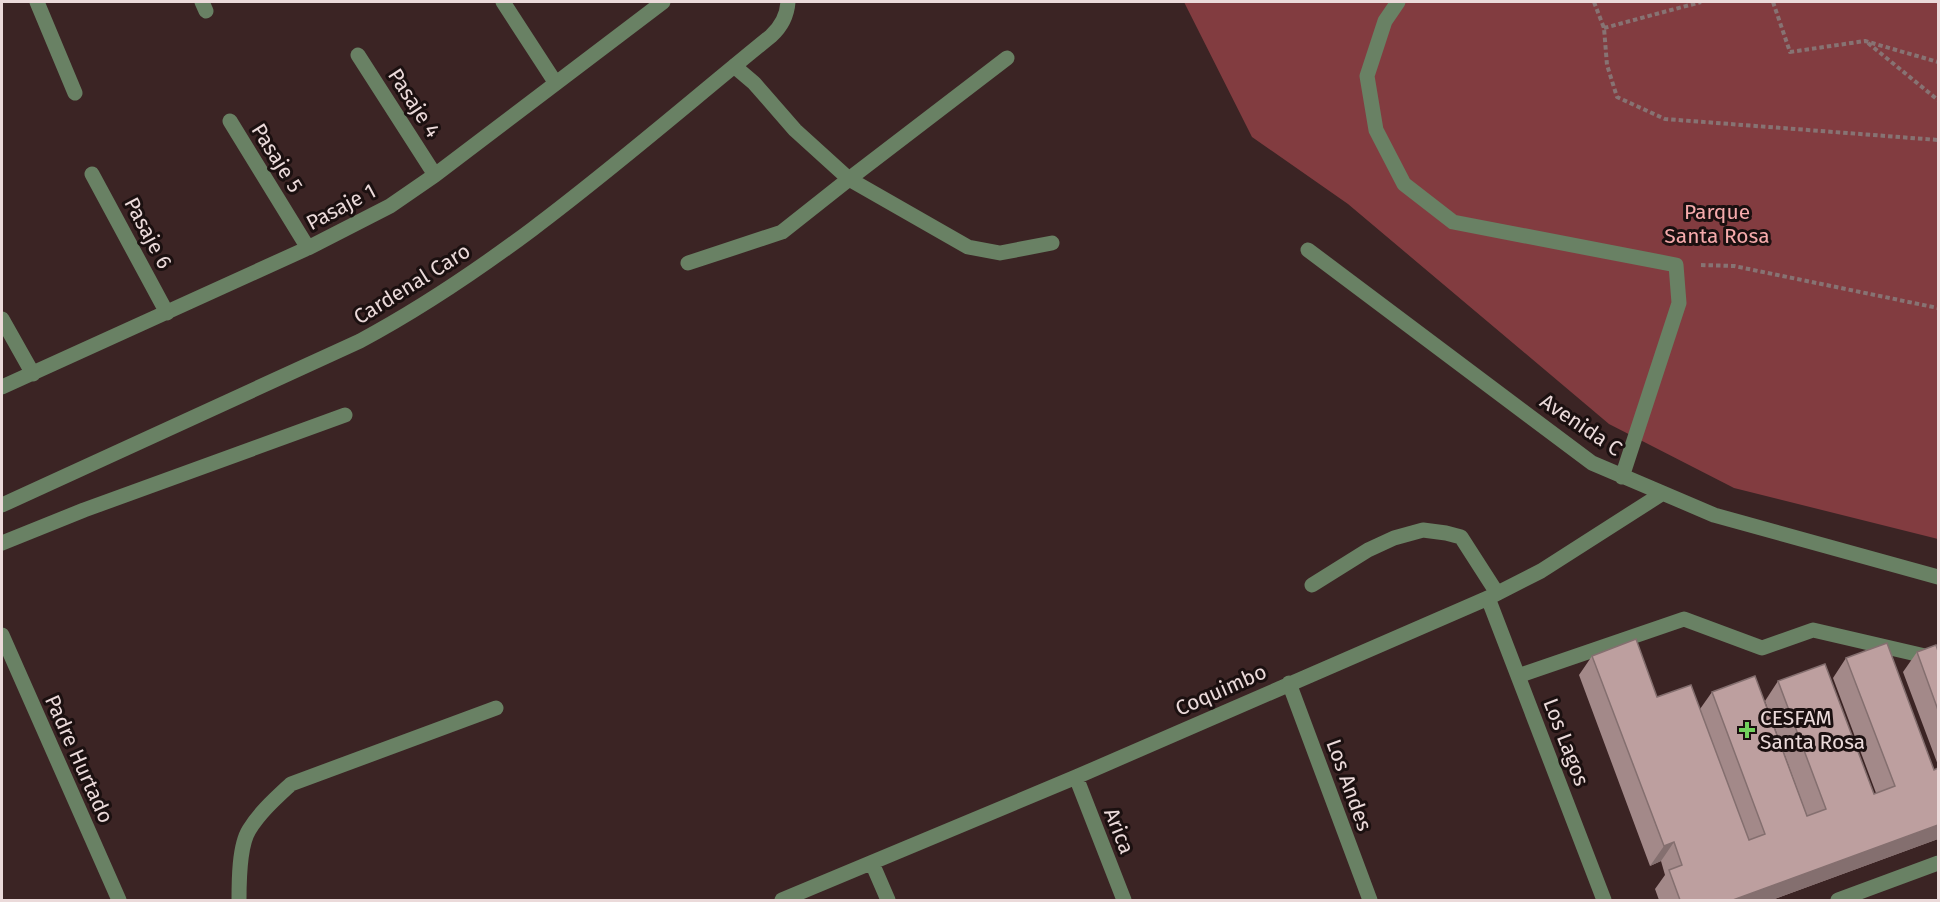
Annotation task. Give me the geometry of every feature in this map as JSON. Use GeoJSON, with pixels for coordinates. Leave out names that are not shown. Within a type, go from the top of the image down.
{"type":"FeatureCollection","features":[{"type":"Feature","properties":{"kind":"street"},"geometry":{"type":"LineString","coordinates":[[37,2],[75,93]]}},
{"type":"Feature","properties":{"kind":"street"},"geometry":{"type":"LineString","coordinates":[[503,2],[555,82]]}},
{"type":"Feature","properties":{"kind":"street","name":"Pasaje 1"},"geometry":{"type":"LineString","coordinates":[[2,387],[308,248],[390,206],[435,175],[661,2]]}},
{"type":"Feature","properties":{"kind":"street"},"geometry":{"type":"LineString","coordinates":[[1398,2],[1385,21],[1366,76],[1376,130],[1404,184],[1453,222],[1676,265],[1679,303],[1622,477]]}},
{"type":"Feature","properties":{"kind":"street","name":"Cardenal Caro"},"geometry":{"type":"LineString","coordinates":[[2,505],[360,341],[446,291],[553,214],[734,66],[778,29],[788,6]]}},
{"type":"Feature","properties":{"kind":"street","name":"Pasaje 4"},"geometry":{"type":"LineString","coordinates":[[358,55],[435,175]]}},
{"type":"Feature","properties":{"kind":"street"},"geometry":{"type":"LineString","coordinates":[[688,264],[782,232],[1007,58]]}},
{"type":"Feature","properties":{"kind":"street"},"geometry":{"type":"LineString","coordinates":[[734,66],[754,83],[795,130],[849,179],[968,247],[1000,253],[1052,243]]}},
{"type":"Feature","properties":{"kind":"street","name":"Pasaje 5"},"geometry":{"type":"LineString","coordinates":[[230,120],[308,248]]}},
{"type":"Feature","properties":{"kind":"street","name":"Pasaje 6"},"geometry":{"type":"LineString","coordinates":[[92,174],[167,313]]}},
{"type":"Feature","properties":{"kind":"street","name":"Avenida C"},"geometry":{"type":"LineString","coordinates":[[1308,250],[1592,463],[1714,515],[1938,577]]}},
{"type":"Feature","properties":{"kind":"street"},"geometry":{"type":"LineString","coordinates":[[2,319],[33,374]]}},
{"type":"Feature","properties":{"kind":"street"},"geometry":{"type":"LineString","coordinates":[[2,543],[84,510],[345,415]]}},
{"type":"Feature","properties":{"kind":"street","name":"Coquimbo"},"geometry":{"type":"LineString","coordinates":[[782,900],[1076,777],[1492,596],[1541,571],[1663,493]]}},
{"type":"Feature","properties":{"kind":"street","name":"Los Lagos"},"geometry":{"type":"LineString","coordinates":[[1312,585],[1368,550],[1394,538],[1423,530],[1461,537],[1492,596],[1518,676],[1604,900]]}},
{"type":"Feature","properties":{"kind":"street"},"geometry":{"type":"LineString","coordinates":[[1518,676],[1684,619],[1762,648],[1813,630],[1938,659]]}},
{"type":"Feature","properties":{"kind":"street","name":"Padre Hurtado"},"geometry":{"type":"LineString","coordinates":[[2,635],[119,900]]}},
{"type":"Feature","properties":{"kind":"street","name":"Los Andes"},"geometry":{"type":"LineString","coordinates":[[1289,683],[1370,900]]}},
{"type":"Feature","properties":{"kind":"street"},"geometry":{"type":"LineString","coordinates":[[239,900],[240,868],[248,831],[269,804],[291,784],[496,708]]}},
{"type":"Feature","properties":{"kind":"street","name":"Arica"},"geometry":{"type":"LineString","coordinates":[[1076,777],[1124,900]]}},
{"type":"Feature","properties":{"kind":"street"},"geometry":{"type":"LineString","coordinates":[[872,863],[888,900]]}},
{"type":"Feature","properties":{"kind":"street"},"geometry":{"type":"LineString","coordinates":[[1838,900],[1938,863]]}},
{"type":"Feature","properties":{"kind":"path"},"geometry":{"type":"LineString","coordinates":[[1594,2],[1604,28],[1607,65],[1617,97],[1665,119],[1938,140]]}},
{"type":"Feature","properties":{"kind":"path"},"geometry":{"type":"LineString","coordinates":[[1604,28],[1701,2]]}},
{"type":"Feature","properties":{"kind":"path"},"geometry":{"type":"LineString","coordinates":[[1773,2],[1790,52],[1865,41],[1938,62]]}},
{"type":"Feature","properties":{"kind":"path"},"geometry":{"type":"LineString","coordinates":[[1865,41],[1938,100]]}},
{"type":"Feature","properties":{"kind":"path"},"geometry":{"type":"LineString","coordinates":[[1676,265],[1734,266],[1938,308]]}},
{"type":"Feature","properties":{"kind":"green space","name":"Parque Santa Rosa"},"geometry":{"type":"Polygon","coordinates":[[[1184,2],[1938,2],[1938,539],[1734,488],[1609,424],[1348,204],[1252,137],[1184,2]]]}},
{"type":"Feature","properties":{"kind":"building"},"geometry":{"type":"Polygon","coordinates":[[[1636,639],[1657,697],[1691,685],[1749,840],[1765,834],[1712,692],[1755,676],[1807,816],[1826,809],[1778,681],[1825,664],[1874,794],[1895,786],[1846,658],[1887,643],[1934,770],[1938,768],[1938,825],[1733,900],[1680,900],[1669,870],[1682,865],[1674,842],[1664,846],[1592,656],[1636,639]]]}},
{"type":"Feature","properties":{"kind":"building"},"geometry":{"type":"Polygon","coordinates":[[[1936,645],[1938,651],[1938,710],[1917,652],[1936,645]]]}},
{"type":"Feature","properties":{"kind":"place","name":"CESFAM Santa Rosa"},"geometry":{"type":"Point","coordinates":[1747,730]}}]}
